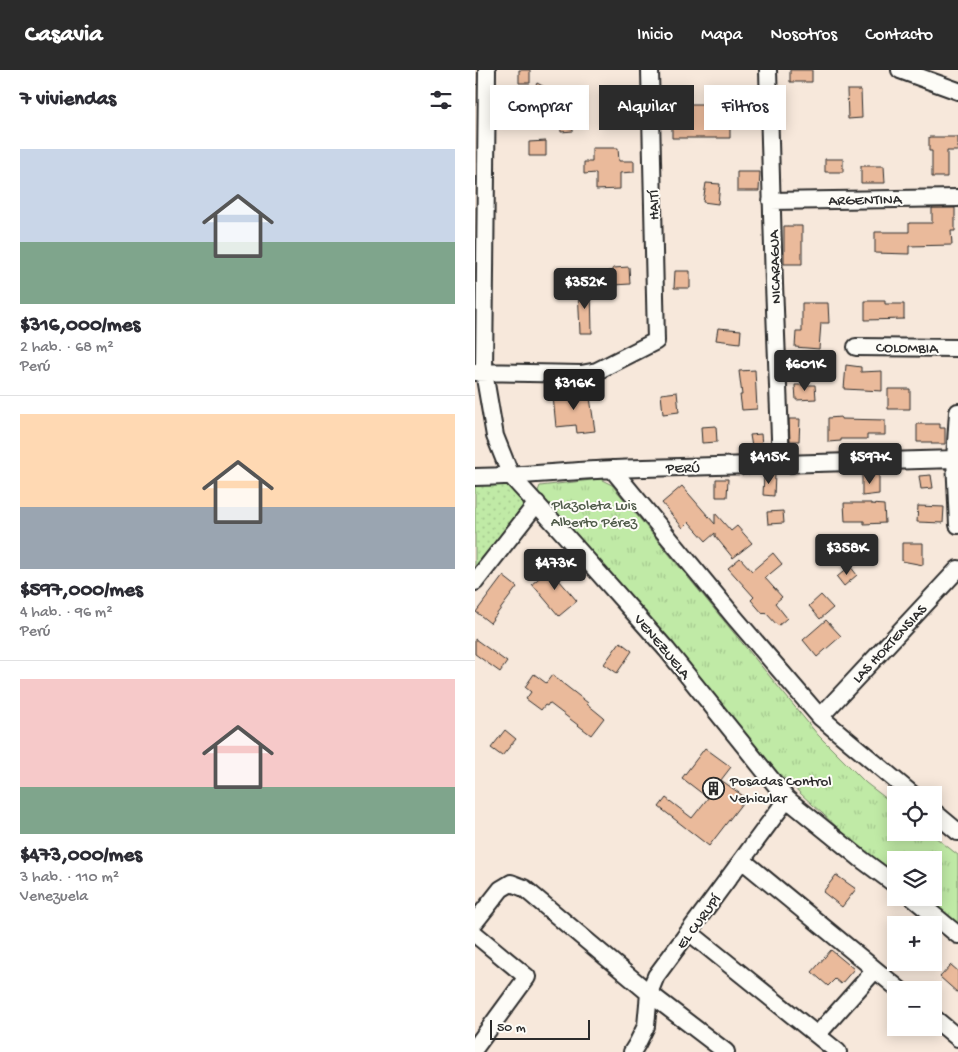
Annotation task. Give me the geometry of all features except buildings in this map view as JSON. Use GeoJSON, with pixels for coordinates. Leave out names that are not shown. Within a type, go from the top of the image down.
{"type":"FeatureCollection","features":[{"type":"Feature","properties":{"kind":"street","name":"VENEZUELA"},"geometry":{"type":"LineString","coordinates":[[487,70],[479,372],[495,436],[511,476],[667,650],[787,799],[887,878]]}},
{"type":"Feature","properties":{"kind":"street","name":"HAITÍ"},"geometry":{"type":"LineString","coordinates":[[479,372],[581,374],[597,371],[656,340],[650,70]]}},
{"type":"Feature","properties":{"kind":"street","name":"NICARAGUA"},"geometry":{"type":"LineString","coordinates":[[768,70],[781,463]]}},
{"type":"Feature","properties":{"kind":"street"},"geometry":{"type":"LineString","coordinates":[[900,70],[958,91]]}},
{"type":"Feature","properties":{"kind":"street","name":"ARGENTINA"},"geometry":{"type":"LineString","coordinates":[[771,201],[958,198]]}},
{"type":"Feature","properties":{"kind":"street","name":"COLOMBIA"},"geometry":{"type":"LineString","coordinates":[[857,346],[958,348]]}},
{"type":"Feature","properties":{"kind":"street"},"geometry":{"type":"LineString","coordinates":[[958,412],[955,459],[958,525]]}},
{"type":"Feature","properties":{"kind":"street","name":"PERÚ"},"geometry":{"type":"LineString","coordinates":[[475,477],[612,469],[955,459]]}},
{"type":"Feature","properties":{"kind":"street"},"geometry":{"type":"LineString","coordinates":[[612,469],[735,618],[820,717],[902,786]]}},
{"type":"Feature","properties":{"kind":"street"},"geometry":{"type":"LineString","coordinates":[[475,582],[537,503]]}},
{"type":"Feature","properties":{"kind":"street","name":"LAS HORTENSIAS"},"geometry":{"type":"LineString","coordinates":[[820,717],[958,568]]}},
{"type":"Feature","properties":{"kind":"street","name":"EL CURUPÍ"},"geometry":{"type":"LineString","coordinates":[[631,1052],[646,1026],[649,993],[656,976],[787,799]]}},
{"type":"Feature","properties":{"kind":"street"},"geometry":{"type":"LineString","coordinates":[[942,819],[958,832]]}},
{"type":"Feature","properties":{"kind":"street"},"geometry":{"type":"LineString","coordinates":[[743,860],[889,981]]}},
{"type":"Feature","properties":{"kind":"street"},"geometry":{"type":"LineString","coordinates":[[475,922],[501,889],[511,883],[524,888],[649,993],[726,1052]]}},
{"type":"Feature","properties":{"kind":"street"},"geometry":{"type":"LineString","coordinates":[[923,906],[958,935]]}},
{"type":"Feature","properties":{"kind":"street"},"geometry":{"type":"LineString","coordinates":[[689,932],[838,1052]]}},
{"type":"Feature","properties":{"kind":"street"},"geometry":{"type":"LineString","coordinates":[[475,934],[527,978],[475,1048]]}},
{"type":"Feature","properties":{"kind":"street"},"geometry":{"type":"LineString","coordinates":[[817,1035],[875,970]]}},
{"type":"Feature","properties":{"kind":"street"},"geometry":{"type":"LineString","coordinates":[[942,1025],[958,1038]]}},
{"type":"Feature","properties":{"kind":"green space"},"geometry":{"type":"Polygon","coordinates":[[[501,479],[538,508],[475,589],[475,484],[501,479]]]}},
{"type":"Feature","properties":{"kind":"green space","name":"Plazoleta Luis Alberto Pérez"},"geometry":{"type":"Polygon","coordinates":[[[600,479],[612,485],[818,735],[866,783],[887,799],[887,841],[940,841],[958,855],[958,931],[942,919],[942,916],[938,916],[925,906],[942,906],[942,851],[887,851],[887,873],[777,772],[536,496],[540,486],[600,479]]]}},
{"type":"Feature","properties":{"kind":"place","name":"Posadas Control Vehicular"},"geometry":{"type":"Point","coordinates":[714,789]}}]}
